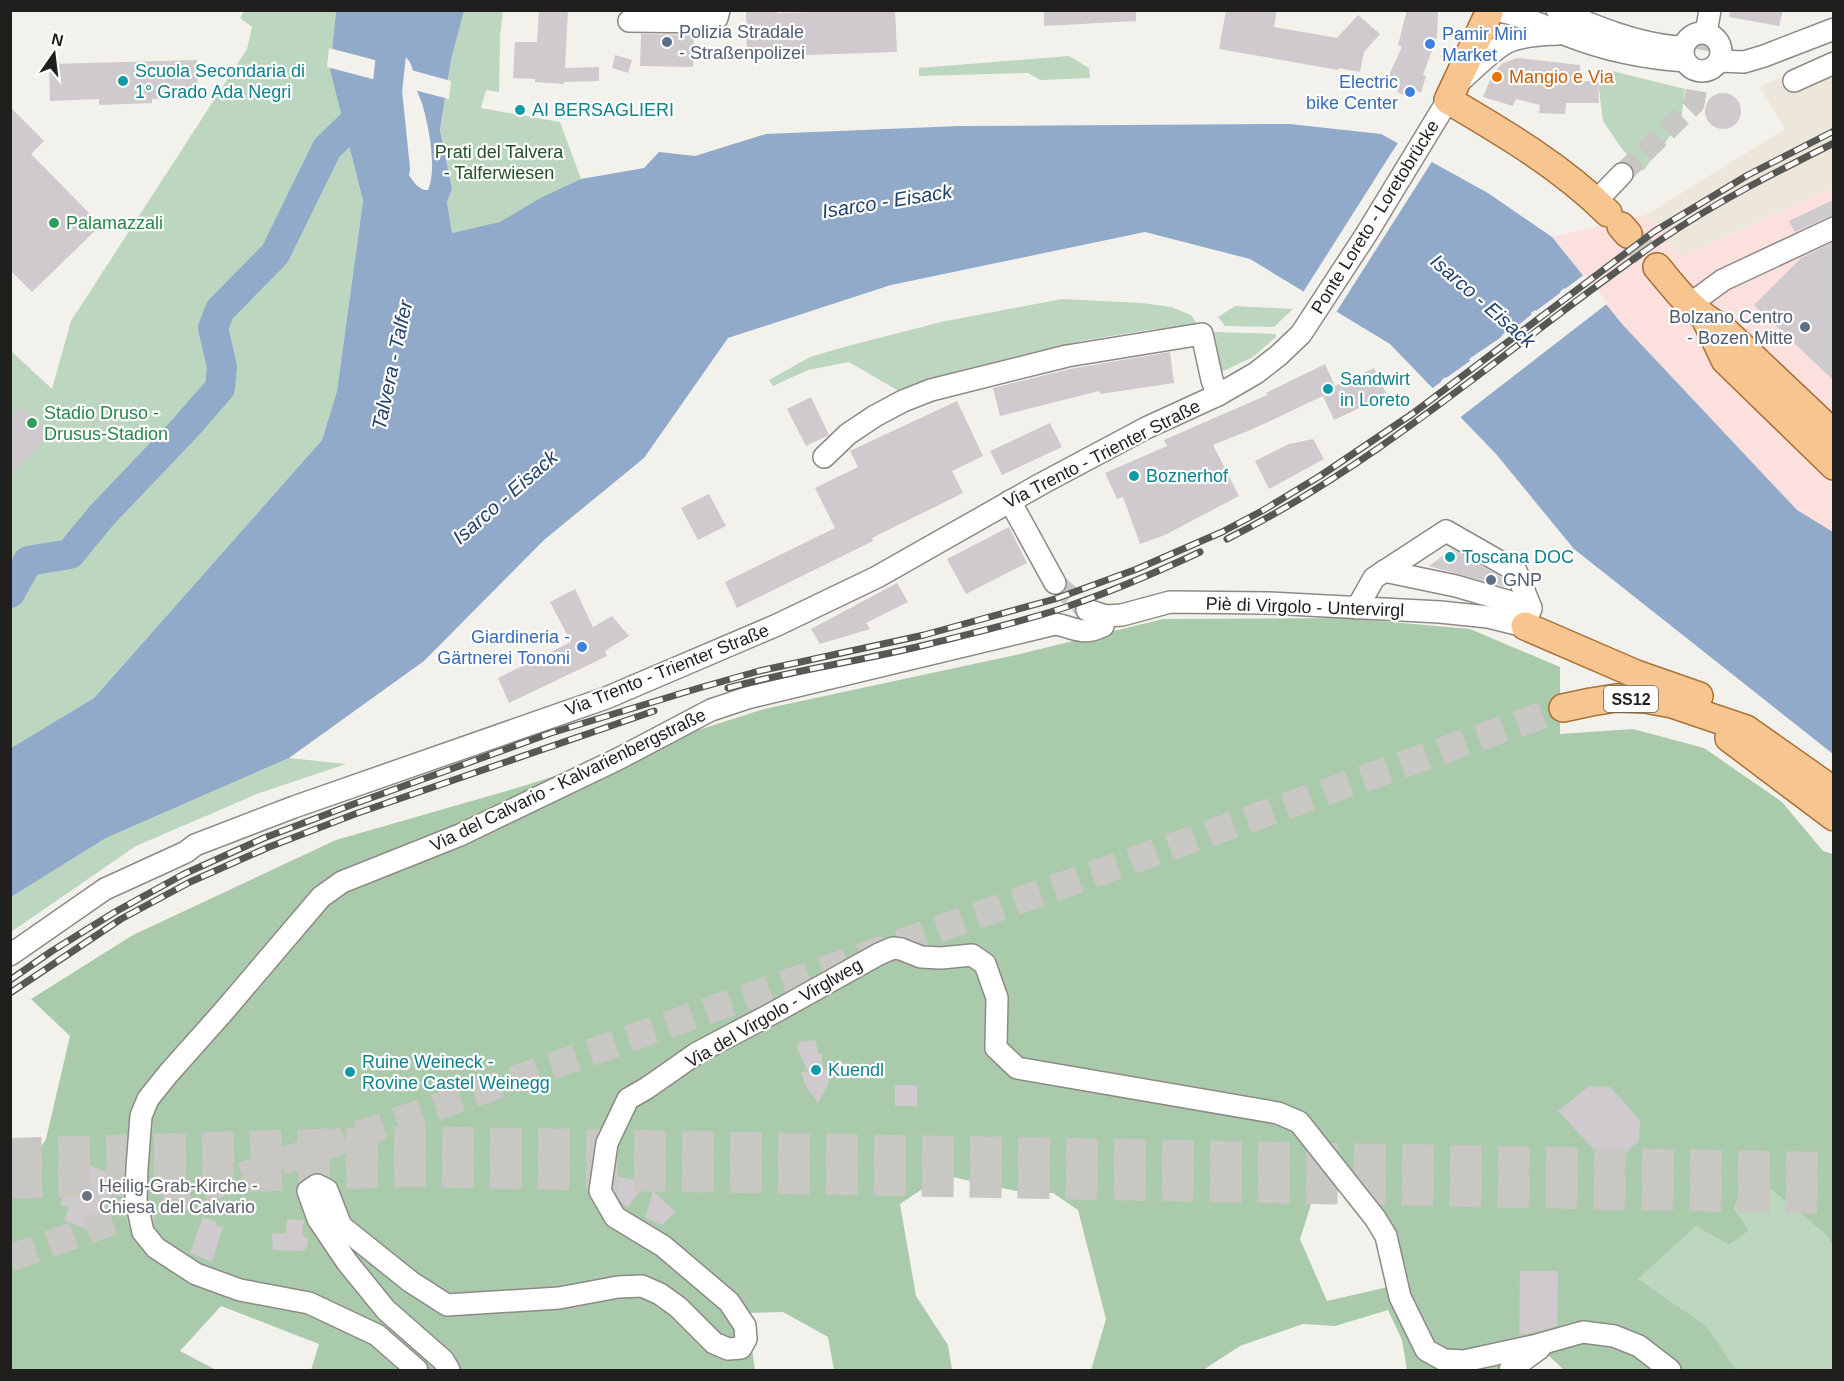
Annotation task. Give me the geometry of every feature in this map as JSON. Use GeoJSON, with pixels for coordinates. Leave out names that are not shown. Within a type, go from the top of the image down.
{"type":"FeatureCollection","features":[{"type":"Feature","properties":{"kind":"main road"},"geometry":{"type":"LineString","coordinates":[[1496,11],[1452,93],[1582,188],[1613,219]]}},
{"type":"Feature","properties":{"kind":"main road"},"geometry":{"type":"LineString","coordinates":[[1657,267],[1702,319],[1725,360],[1833,466]]}},
{"type":"Feature","properties":{"kind":"main road"},"geometry":{"type":"LineString","coordinates":[[1702,319],[1722,328],[1828,438]]}},
{"type":"Feature","properties":{"kind":"main road"},"geometry":{"type":"LineString","coordinates":[[1528,617],[1627,670],[1698,696],[1726,709],[1746,729]]}},
{"type":"Feature","properties":{"kind":"main road","name":"SS12"},"geometry":{"type":"LineString","coordinates":[[1563,708],[1616,698],[1645,699],[1672,704],[1746,729],[1833,791]]}},
{"type":"Feature","properties":{"kind":"main road","name":"SS12"},"geometry":{"type":"LineString","coordinates":[[1697,713],[1833,817]]}},
{"type":"Feature","properties":{"kind":"street"},"geometry":{"type":"LineString","coordinates":[[629,21],[712,22],[717,18],[719,10]]}},
{"type":"Feature","properties":{"kind":"street"},"geometry":{"type":"LineString","coordinates":[[1557,10],[1623,37],[1684,54]]}},
{"type":"Feature","properties":{"kind":"street"},"geometry":{"type":"LineString","coordinates":[[1706,33],[1710,10]]}},
{"type":"Feature","properties":{"kind":"street"},"geometry":{"type":"LineString","coordinates":[[1496,11],[1519,15],[1563,34],[1623,54],[1657,59],[1684,54]]}},
{"type":"Feature","properties":{"kind":"street"},"geometry":{"type":"LineString","coordinates":[[1719,61],[1744,62],[1833,29]]}},
{"type":"Feature","properties":{"kind":"street"},"geometry":{"type":"LineString","coordinates":[[1706,33],[1718,41],[1721,48],[1719,61],[1713,68],[1706,71],[1697,70],[1690,67],[1684,54],[1689,37],[1706,33]]}},
{"type":"Feature","properties":{"kind":"street","name":"Ponte Loreto - Loretobrücke"},"geometry":{"type":"LineString","coordinates":[[1306,327],[1421,147],[1452,93],[1498,49],[1510,41],[1533,35],[1563,34]]}},
{"type":"Feature","properties":{"kind":"street"},"geometry":{"type":"LineString","coordinates":[[1794,81],[1833,63]]}},
{"type":"Feature","properties":{"kind":"street"},"geometry":{"type":"LineString","coordinates":[[1613,219],[1622,174]]}},
{"type":"Feature","properties":{"kind":"street"},"geometry":{"type":"LineString","coordinates":[[1702,319],[1723,280],[1822,236]]}},
{"type":"Feature","properties":{"kind":"street","name":"Via Trento - Trienter Straße"},"geometry":{"type":"LineString","coordinates":[[10,956],[105,889],[186,852],[195,845],[294,807],[606,698],[777,625],[877,577],[1010,501],[1146,428],[1256,373],[1279,355],[1306,327]]}},
{"type":"Feature","properties":{"kind":"street"},"geometry":{"type":"LineString","coordinates":[[824,456],[848,434],[884,411],[912,397],[1067,357],[1202,334],[1218,394]]}},
{"type":"Feature","properties":{"kind":"street"},"geometry":{"type":"LineString","coordinates":[[1010,501],[1054,583]]}},
{"type":"Feature","properties":{"kind":"street"},"geometry":{"type":"LineString","coordinates":[[1358,608],[1374,578],[1446,531],[1516,571],[1528,617]]}},
{"type":"Feature","properties":{"kind":"street"},"geometry":{"type":"LineString","coordinates":[[1384,571],[1456,586],[1528,617]]}},
{"type":"Feature","properties":{"kind":"street","name":"Piè di Virgolo - Untervirgl"},"geometry":{"type":"LineString","coordinates":[[1096,613],[1122,615],[1170,602],[1268,603],[1528,617]]}},
{"type":"Feature","properties":{"kind":"street","name":"Via del Calvario - Kalvarienbergstraße"},"geometry":{"type":"LineString","coordinates":[[417,1371],[376,1335],[309,1303],[240,1290],[196,1274],[156,1248],[143,1232],[136,1200],[136,1168],[141,1116],[148,1099],[321,897],[342,882],[460,836],[618,759],[711,710],[747,698],[1055,624],[1091,632],[1103,626],[1096,613]]}},
{"type":"Feature","properties":{"kind":"street","name":"Via del Virgolo - Virglweg"},"geometry":{"type":"LineString","coordinates":[[449,1371],[443,1360],[386,1310],[346,1262],[318,1219],[308,1191],[317,1185],[327,1190],[341,1226],[411,1282],[447,1305],[559,1298],[618,1287],[642,1286],[660,1294],[678,1307],[714,1343],[728,1349],[741,1348],[746,1339],[745,1326],[729,1302],[663,1246],[615,1217],[600,1191],[607,1143],[628,1099],[665,1077],[697,1053],[893,948],[921,957],[972,955],[985,964],[996,998],[996,1048],[1017,1068],[1278,1113],[1299,1122],[1375,1218],[1386,1236],[1400,1297],[1426,1350],[1444,1360],[1464,1361],[1583,1332],[1614,1336],[1639,1346],[1670,1371]]}},
{"type":"Feature","properties":{"kind":"street"},"geometry":{"type":"LineString","coordinates":[[1510,1371],[1544,1343]]}},
{"type":"Feature","properties":{"kind":"shaded area"},"geometry":{"type":"Polygon","coordinates":[[[1833,52],[1833,188],[1682,256],[1646,215],[1785,129],[1760,87],[1833,52]]]}},
{"type":"Feature","properties":{"kind":"shaded area"},"geometry":{"type":"Polygon","coordinates":[[[1833,188],[1833,532],[1797,510],[1622,324],[1552,237],[1646,215],[1682,256],[1833,188]]]}},
{"type":"Feature","properties":{"kind":"green space"},"geometry":{"type":"Polygon","coordinates":[[[244,11],[336,11],[330,70],[363,201],[337,391],[322,440],[94,698],[11,748],[10,350],[52,389],[71,321],[247,49],[252,27],[240,18],[244,11]]]}},
{"type":"Feature","properties":{"kind":"green space","name":"Prati del Talvera - Talferwiesen"},"geometry":{"type":"Polygon","coordinates":[[[464,11],[503,11],[499,92],[486,90],[481,108],[560,122],[581,179],[542,197],[500,223],[452,233],[447,202],[452,189],[440,130],[451,60],[464,11]]]}},
{"type":"Feature","properties":{"kind":"green space"},"geometry":{"type":"Polygon","coordinates":[[[1069,56],[1089,68],[1090,78],[1040,80],[1028,73],[919,76],[919,68],[1069,56]]]}},
{"type":"Feature","properties":{"kind":"green space"},"geometry":{"type":"Polygon","coordinates":[[[1612,71],[1685,89],[1681,122],[1643,171],[1622,149],[1603,121],[1598,81],[1612,71]]]}},
{"type":"Feature","properties":{"kind":"green space"},"geometry":{"type":"Polygon","coordinates":[[[1062,299],[1142,303],[1171,307],[1191,315],[1200,328],[1154,329],[1081,341],[897,390],[849,362],[808,370],[773,386],[769,380],[810,357],[844,347],[941,322],[1062,299]]]}},
{"type":"Feature","properties":{"kind":"green space"},"geometry":{"type":"Polygon","coordinates":[[[1235,306],[1293,309],[1274,327],[1225,326],[1218,317],[1235,306]]]}},
{"type":"Feature","properties":{"kind":"green space"},"geometry":{"type":"Polygon","coordinates":[[[1216,332],[1276,334],[1276,337],[1253,357],[1213,376],[1206,336],[1216,332]]]}},
{"type":"Feature","properties":{"kind":"green space"},"geometry":{"type":"Polygon","coordinates":[[[1345,618],[1470,629],[1560,667],[1560,734],[1633,729],[1704,748],[1782,802],[1823,851],[1833,854],[1833,1247],[1826,1235],[1757,1178],[1743,1185],[1734,1209],[1749,1230],[1729,1245],[1696,1226],[1638,1279],[1706,1326],[1736,1370],[1564,1370],[1547,1354],[1529,1370],[1407,1370],[1402,1340],[1388,1310],[1335,1326],[1303,1324],[1240,1346],[1203,1370],[1091,1370],[1106,1319],[1078,1210],[1053,1193],[1016,1191],[943,1175],[900,1204],[916,1296],[948,1345],[952,1370],[834,1370],[828,1337],[783,1312],[747,1313],[755,1370],[311,1370],[319,1344],[221,1306],[180,1351],[216,1370],[11,1370],[10,1195],[46,1139],[70,1036],[31,999],[133,935],[336,840],[517,788],[764,709],[1020,654],[1163,619],[1345,618]],[[1343,1189],[1314,1195],[1300,1239],[1327,1301],[1392,1286],[1381,1238],[1343,1189]]]}},
{"type":"Feature","properties":{"kind":"green space"},"geometry":{"type":"Polygon","coordinates":[[[289,758],[346,764],[257,794],[136,846],[11,932],[11,897],[106,838],[289,758]]]}},
{"type":"Feature","properties":{"kind":"green space"},"geometry":{"type":"Polygon","coordinates":[[[1757,1178],[1826,1235],[1833,1247],[1833,1370],[1736,1370],[1723,1354],[1638,1279],[1696,1225],[1729,1245],[1748,1230],[1734,1209],[1743,1185],[1757,1178]]]}},
{"type":"Feature","properties":{"kind":"water","name":"Isarco - Eisack"},"geometry":{"type":"Polygon","coordinates":[[[336,11],[464,11],[451,60],[440,130],[452,189],[447,202],[452,233],[500,222],[542,197],[581,179],[644,168],[659,152],[695,156],[766,134],[959,126],[1290,124],[1381,134],[1488,193],[1552,237],[1622,324],[1797,510],[1833,532],[1833,754],[1574,549],[1496,454],[1390,344],[1250,259],[1145,232],[891,285],[728,338],[644,458],[544,540],[424,661],[289,758],[106,838],[11,897],[11,748],[94,698],[322,440],[337,391],[363,201],[330,70],[336,11]],[[404,55],[394,57],[391,63],[387,86],[393,94],[388,108],[388,124],[409,175],[419,187],[428,190],[432,171],[430,137],[410,62],[404,55]]]}},
{"type":"Feature","properties":{"kind":"pier"},"geometry":{"type":"Polygon","coordinates":[[[329,48],[394,65],[391,84],[327,67],[329,48]]]}},
{"type":"Feature","properties":{"kind":"pier"},"geometry":{"type":"Polygon","coordinates":[[[411,70],[451,81],[449,99],[414,90],[411,70]]]}},
{"type":"Feature","properties":{"kind":"pier"},"geometry":{"type":"Polygon","coordinates":[[[1399,141],[1433,160],[1335,314],[1302,294],[1399,141]]]}},
{"type":"Feature","properties":{"kind":"pier"},"geometry":{"type":"Polygon","coordinates":[[[1585,274],[1608,303],[1458,419],[1430,390],[1505,332],[1507,334],[1531,313],[1585,274]]]}},
{"type":"Feature","properties":{"kind":"building"},"geometry":{"type":"Polygon","coordinates":[[[539,10],[568,10],[565,68],[599,67],[599,81],[564,82],[564,84],[513,78],[515,42],[537,42],[539,10]]]}},
{"type":"Feature","properties":{"kind":"building"},"geometry":{"type":"Polygon","coordinates":[[[746,10],[777,10],[777,13],[895,10],[897,52],[747,57],[746,10]]]}},
{"type":"Feature","properties":{"kind":"building"},"geometry":{"type":"Polygon","coordinates":[[[1044,10],[1136,10],[1136,21],[1044,26],[1044,10]]]}},
{"type":"Feature","properties":{"kind":"building"},"geometry":{"type":"Polygon","coordinates":[[[1226,10],[1277,10],[1274,27],[1337,38],[1358,15],[1380,34],[1364,52],[1360,72],[1339,68],[1338,70],[1219,49],[1226,10]]]}},
{"type":"Feature","properties":{"kind":"building"},"geometry":{"type":"Polygon","coordinates":[[[1407,10],[1438,10],[1437,36],[1423,75],[1426,76],[1421,93],[1414,90],[1411,98],[1397,92],[1399,88],[1388,82],[1388,77],[1402,47],[1398,45],[1407,10]]]}},
{"type":"Feature","properties":{"kind":"building"},"geometry":{"type":"Polygon","coordinates":[[[1730,10],[1783,10],[1779,26],[1729,17],[1730,10]]]}},
{"type":"Feature","properties":{"kind":"building","name":"Polizia Stradale - Straßenpolizei"},"geometry":{"type":"Polygon","coordinates":[[[641,34],[694,35],[693,67],[640,66],[641,34]]]}},
{"type":"Feature","properties":{"kind":"building"},"geometry":{"type":"Polygon","coordinates":[[[615,55],[632,60],[628,73],[612,68],[615,55]]]}},
{"type":"Feature","properties":{"kind":"building"},"geometry":{"type":"Polygon","coordinates":[[[1517,58],[1580,65],[1580,81],[1598,81],[1599,103],[1566,103],[1565,114],[1539,113],[1540,105],[1516,99],[1513,106],[1483,97],[1493,73],[1503,63],[1517,58]]]}},
{"type":"Feature","properties":{"kind":"building","name":"Scuola Secondaria di 1° Grado Ada Negri"},"geometry":{"type":"Polygon","coordinates":[[[197,60],[198,98],[152,99],[152,103],[99,105],[99,99],[50,101],[49,64],[197,60]]]}},
{"type":"Feature","properties":{"kind":"building"},"geometry":{"type":"Polygon","coordinates":[[[1723,93],[1736,98],[1741,111],[1736,124],[1723,129],[1710,124],[1705,111],[1710,98],[1723,93]]]}},
{"type":"Feature","properties":{"kind":"building"},"geometry":{"type":"Polygon","coordinates":[[[10,107],[44,141],[31,154],[101,225],[32,292],[10,270],[10,107]]]}},
{"type":"Feature","properties":{"kind":"building"},"geometry":{"type":"Polygon","coordinates":[[[1833,200],[1833,215],[1795,232],[1789,221],[1833,200]]]}},
{"type":"Feature","properties":{"kind":"building","name":"Bolzano Centro - Bozen Mitte"},"geometry":{"type":"Polygon","coordinates":[[[1833,242],[1833,380],[1754,305],[1801,258],[1833,242]]]}},
{"type":"Feature","properties":{"kind":"building"},"geometry":{"type":"Polygon","coordinates":[[[1170,352],[1174,383],[1100,394],[1099,391],[1000,416],[993,388],[1070,369],[1170,352]]]}},
{"type":"Feature","properties":{"kind":"building"},"geometry":{"type":"Polygon","coordinates":[[[1325,364],[1335,386],[1374,368],[1387,395],[1334,420],[1323,396],[1213,445],[1239,496],[1165,535],[1140,544],[1123,497],[1117,499],[1105,473],[1167,446],[1164,440],[1267,395],[1266,393],[1325,364]]]}},
{"type":"Feature","properties":{"kind":"building"},"geometry":{"type":"Polygon","coordinates":[[[811,397],[829,435],[806,446],[787,409],[811,397]]]}},
{"type":"Feature","properties":{"kind":"building"},"geometry":{"type":"Polygon","coordinates":[[[957,401],[983,456],[952,471],[963,493],[872,538],[873,541],[737,608],[725,582],[835,528],[815,488],[858,467],[850,451],[957,401]]]}},
{"type":"Feature","properties":{"kind":"building"},"geometry":{"type":"Polygon","coordinates":[[[21,406],[51,435],[10,476],[10,416],[21,406]]]}},
{"type":"Feature","properties":{"kind":"building"},"geometry":{"type":"Polygon","coordinates":[[[1050,423],[1062,447],[1002,475],[990,451],[1050,423]]]}},
{"type":"Feature","properties":{"kind":"building"},"geometry":{"type":"Polygon","coordinates":[[[1313,439],[1324,459],[1269,489],[1255,461],[1289,444],[1313,439]]]}},
{"type":"Feature","properties":{"kind":"building"},"geometry":{"type":"Polygon","coordinates":[[[709,494],[726,526],[698,540],[681,508],[709,494]]]}},
{"type":"Feature","properties":{"kind":"building"},"geometry":{"type":"Polygon","coordinates":[[[1009,527],[1027,563],[966,594],[947,559],[1009,527]]]}},
{"type":"Feature","properties":{"kind":"building"},"geometry":{"type":"Polygon","coordinates":[[[1452,549],[1506,580],[1509,588],[1429,566],[1452,549]]]}},
{"type":"Feature","properties":{"kind":"building"},"geometry":{"type":"Polygon","coordinates":[[[897,583],[908,602],[866,623],[870,629],[820,644],[811,629],[897,583]]]}},
{"type":"Feature","properties":{"kind":"building","name":"Giardineria - Gärtnerei Tononi"},"geometry":{"type":"Polygon","coordinates":[[[575,589],[593,627],[612,616],[629,636],[605,651],[607,656],[509,703],[498,678],[571,642],[550,602],[575,589]]]}},
{"type":"Feature","properties":{"kind":"building","name":"Kuendl"},"geometry":{"type":"Polygon","coordinates":[[[816,1040],[818,1054],[822,1054],[823,1070],[827,1069],[829,1083],[818,1103],[803,1079],[801,1072],[808,1071],[796,1047],[799,1046],[799,1042],[816,1040]]]}},
{"type":"Feature","properties":{"kind":"building"},"geometry":{"type":"Polygon","coordinates":[[[895,1085],[917,1085],[917,1106],[895,1106],[895,1085]]]}},
{"type":"Feature","properties":{"kind":"building"},"geometry":{"type":"Polygon","coordinates":[[[1589,1086],[1610,1087],[1640,1120],[1639,1141],[1611,1168],[1558,1111],[1589,1086]]]}},
{"type":"Feature","properties":{"kind":"building","name":"Heilig-Grab-Kirche - Chiesa del Calvario"},"geometry":{"type":"Polygon","coordinates":[[[86,1164],[110,1173],[105,1185],[114,1188],[101,1220],[93,1217],[88,1230],[64,1220],[69,1208],[60,1204],[73,1172],[82,1175],[86,1164]]]}},
{"type":"Feature","properties":{"kind":"building"},"geometry":{"type":"Polygon","coordinates":[[[615,1176],[631,1179],[644,1186],[628,1207],[621,1202],[613,1188],[615,1176]]]}},
{"type":"Feature","properties":{"kind":"building"},"geometry":{"type":"Polygon","coordinates":[[[653,1191],[676,1212],[662,1225],[645,1218],[653,1191]]]}},
{"type":"Feature","properties":{"kind":"building"},"geometry":{"type":"Polygon","coordinates":[[[203,1217],[223,1227],[212,1262],[190,1253],[203,1217]]]}},
{"type":"Feature","properties":{"kind":"building"},"geometry":{"type":"Polygon","coordinates":[[[287,1219],[304,1220],[302,1234],[308,1239],[304,1251],[273,1250],[272,1234],[286,1233],[287,1219]]]}},
{"type":"Feature","properties":{"kind":"building"},"geometry":{"type":"Polygon","coordinates":[[[1520,1271],[1558,1271],[1557,1326],[1528,1334],[1519,1334],[1520,1271]]]}},
{"type":"Feature","properties":{"kind":"waterway","name":"Talvera - Talfer"},"geometry":{"type":"LineString","coordinates":[[395,169],[387,91],[396,10]]}},
{"type":"Feature","properties":{"kind":"waterway"},"geometry":{"type":"LineString","coordinates":[[10,593],[28,561],[70,554],[102,515],[220,388],[222,367],[213,328],[220,310],[275,254],[327,148],[374,103]]}},
{"type":"Feature","properties":{"kind":"tunnel"},"geometry":{"type":"LineString","coordinates":[[1622,174],[1694,104],[1709,17]]}},
{"type":"Feature","properties":{"kind":"tunnel"},"geometry":{"type":"LineString","coordinates":[[1628,234],[1657,267]]}},
{"type":"Feature","properties":{"kind":"tunnel"},"geometry":{"type":"LineString","coordinates":[[1055,583],[1087,610]]}},
{"type":"Feature","properties":{"kind":"tunnel"},"geometry":{"type":"LineString","coordinates":[[10,1258],[1563,708]]}},
{"type":"Feature","properties":{"kind":"tunnel"},"geometry":{"type":"LineString","coordinates":[[10,1154],[414,1142],[1834,1168]]}},
{"type":"Feature","properties":{"kind":"tunnel"},"geometry":{"type":"LineString","coordinates":[[10,1183],[416,1171],[1834,1198]]}},
{"type":"Feature","properties":{"kind":"railway"},"geometry":{"type":"LineString","coordinates":[[10,980],[115,912],[184,874],[264,838],[351,805],[551,733],[699,688],[759,671],[924,635],[1055,599],[1137,569],[1222,532],[1320,476],[1412,414],[1655,231],[1748,175],[1834,131]]}},
{"type":"Feature","properties":{"kind":"railway"},"geometry":{"type":"LineString","coordinates":[[1227,539],[1285,508],[1395,436],[1606,279],[1680,227],[1745,189],[1834,143]]}},
{"type":"Feature","properties":{"kind":"railway"},"geometry":{"type":"LineString","coordinates":[[728,688],[904,650],[1028,619],[1114,589],[1200,552]]}},
{"type":"Feature","properties":{"kind":"railway"},"geometry":{"type":"LineString","coordinates":[[10,993],[121,919],[190,882],[269,847],[355,814],[654,711]]}},
{"type":"Feature","properties":{"kind":"place","name":"Polizia Stradale - Straßenpolizei"},"geometry":{"type":"Point","coordinates":[667,42]}},
{"type":"Feature","properties":{"kind":"place","name":"Pamir Mini Market"},"geometry":{"type":"Point","coordinates":[1430,44]}},
{"type":"Feature","properties":{"kind":"place","name":"Mangio e Via"},"geometry":{"type":"Point","coordinates":[1497,77]}},
{"type":"Feature","properties":{"kind":"place","name":"Scuola Secondaria di 1° Grado Ada Negri"},"geometry":{"type":"Point","coordinates":[123,81]}},
{"type":"Feature","properties":{"kind":"place","name":"Electric bike Center"},"geometry":{"type":"Point","coordinates":[1410,92]}},
{"type":"Feature","properties":{"kind":"place","name":"AI BERSAGLIERI"},"geometry":{"type":"Point","coordinates":[520,110]}},
{"type":"Feature","properties":{"kind":"place","name":"Palamazzali"},"geometry":{"type":"Point","coordinates":[54,223]}},
{"type":"Feature","properties":{"kind":"place","name":"Bolzano Centro - Bozen Mitte"},"geometry":{"type":"Point","coordinates":[1805,327]}},
{"type":"Feature","properties":{"kind":"place","name":"Sandwirt in Loreto"},"geometry":{"type":"Point","coordinates":[1328,389]}},
{"type":"Feature","properties":{"kind":"place","name":"Stadio Druso - Drusus-Stadion"},"geometry":{"type":"Point","coordinates":[32,423]}},
{"type":"Feature","properties":{"kind":"place","name":"Boznerhof"},"geometry":{"type":"Point","coordinates":[1134,476]}},
{"type":"Feature","properties":{"kind":"place","name":"Toscana DOC"},"geometry":{"type":"Point","coordinates":[1450,557]}},
{"type":"Feature","properties":{"kind":"place","name":"GNP"},"geometry":{"type":"Point","coordinates":[1491,580]}},
{"type":"Feature","properties":{"kind":"place","name":"Giardineria - Gärtnerei Tononi"},"geometry":{"type":"Point","coordinates":[582,647]}},
{"type":"Feature","properties":{"kind":"place","name":"Kuendl"},"geometry":{"type":"Point","coordinates":[816,1070]}},
{"type":"Feature","properties":{"kind":"place","name":"Ruine Weineck - Rovine Castel Weinegg"},"geometry":{"type":"Point","coordinates":[350,1072]}},
{"type":"Feature","properties":{"kind":"place","name":"Heilig-Grab-Kirche - Chiesa del Calvario"},"geometry":{"type":"Point","coordinates":[87,1196]}}]}
